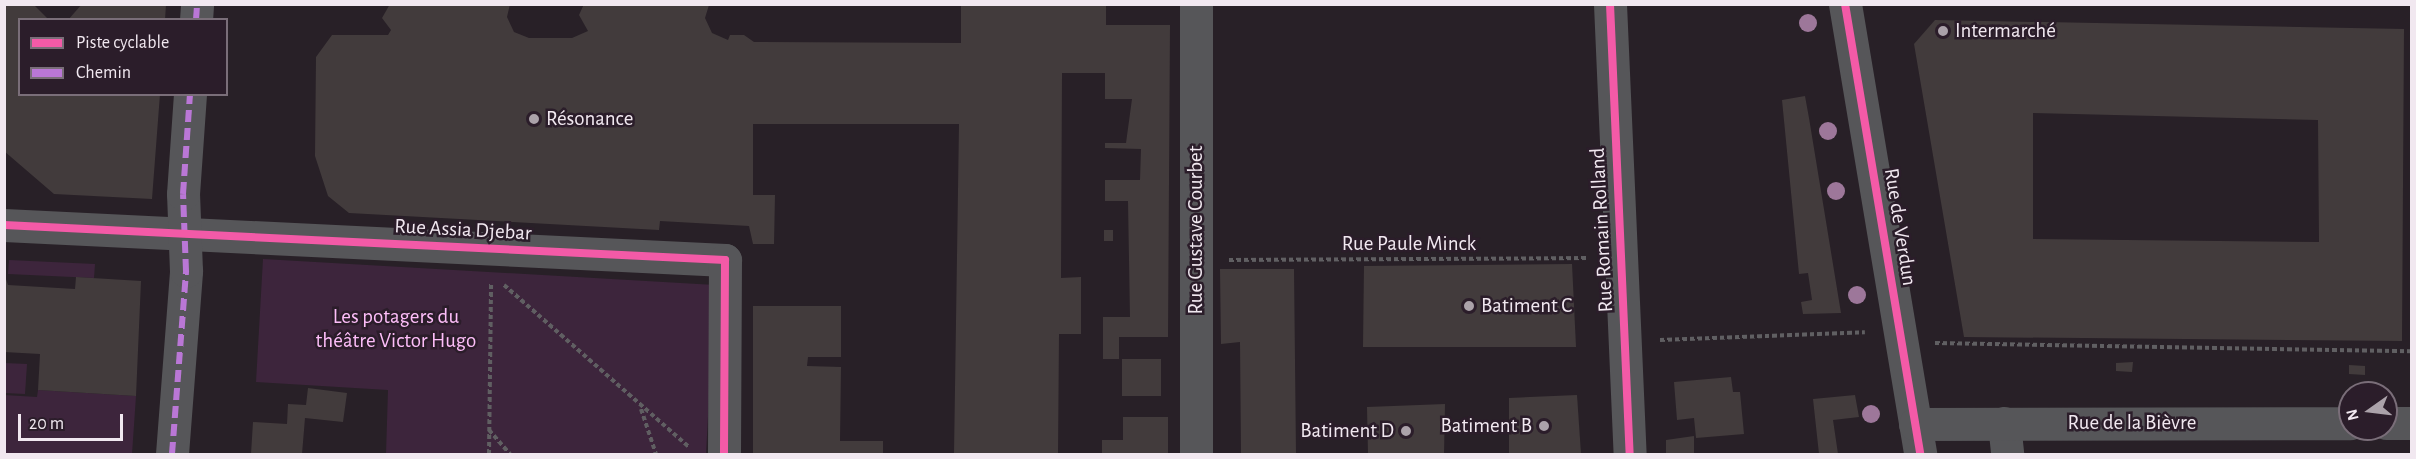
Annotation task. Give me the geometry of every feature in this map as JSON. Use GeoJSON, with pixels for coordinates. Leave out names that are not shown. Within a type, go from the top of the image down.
{"type":"FeatureCollection","features":[{"type":"Feature","properties":{"kind":"street","name":"Rue Gustave Courbet"},"geometry":{"type":"LineString","coordinates":[[1196,4],[1196,454]]}},
{"type":"Feature","properties":{"kind":"street","name":"Rue Romain Rolland"},"geometry":{"type":"LineString","coordinates":[[1610,4],[1630,454]]}},
{"type":"Feature","properties":{"kind":"street","name":"Rue de Verdun"},"geometry":{"type":"LineString","coordinates":[[1845,4],[1917,439]]}},
{"type":"Feature","properties":{"kind":"street"},"geometry":{"type":"LineString","coordinates":[[172,454],[190,96]]}},
{"type":"Feature","properties":{"kind":"street","name":"Rue Assia Djebar"},"geometry":{"type":"LineString","coordinates":[[4,225],[725,260],[724,454]]}},
{"type":"Feature","properties":{"kind":"street","name":"Rue de la Bièvre"},"geometry":{"type":"LineString","coordinates":[[1917,439],[2005,439],[2338,424]]}},
{"type":"Feature","properties":{"kind":"path"},"geometry":{"type":"LineString","coordinates":[[489,454],[491,280],[506,286],[641,409],[698,454]]}},
{"type":"Feature","properties":{"kind":"path"},"geometry":{"type":"LineString","coordinates":[[1625,341],[1900,337],[2412,351]]}},
{"type":"Feature","properties":{"kind":"path"},"geometry":{"type":"LineString","coordinates":[[641,409],[656,454]]}},
{"type":"Feature","properties":{"kind":"path"},"geometry":{"type":"LineString","coordinates":[[489,430],[510,454]]}},
{"type":"Feature","properties":{"kind":"green space","name":"Les potagers du théâtre Victor Hugo"},"geometry":{"type":"Polygon","coordinates":[[[263,259],[715,285],[706,454],[386,454],[388,390],[256,382],[263,259]]]}},
{"type":"Feature","properties":{"kind":"green space"},"geometry":{"type":"Polygon","coordinates":[[[9,260],[95,264],[94,278],[8,274],[9,260]]]}},
{"type":"Feature","properties":{"kind":"green space"},"geometry":{"type":"Polygon","coordinates":[[[4,363],[27,364],[25,394],[5,393],[4,363]]]}},
{"type":"Feature","properties":{"kind":"green space"},"geometry":{"type":"Polygon","coordinates":[[[38,390],[136,396],[132,454],[5,454],[4,395],[37,397],[38,390]]]}},
{"type":"Feature","properties":{"kind":"building"},"geometry":{"type":"Polygon","coordinates":[[[4,4],[33,4],[47,18],[18,18],[18,96],[160,96],[152,199],[54,194],[4,151],[4,4]]]}},
{"type":"Feature","properties":{"kind":"building"},"geometry":{"type":"Polygon","coordinates":[[[82,4],[166,4],[165,18],[70,18],[82,4]]]}},
{"type":"Feature","properties":{"kind":"building"},"geometry":{"type":"Polygon","coordinates":[[[390,4],[510,4],[507,17],[514,32],[529,38],[572,38],[588,31],[579,15],[584,4],[709,5],[705,18],[712,33],[728,40],[730,35],[744,35],[754,42],[961,43],[961,4],[1106,4],[1106,25],[1170,25],[1168,337],[1119,337],[1119,359],[1103,359],[1103,317],[1130,317],[1128,201],[1105,201],[1105,180],[1140,180],[1141,149],[1105,148],[1105,143],[1126,143],[1132,99],[1105,99],[1105,73],[1062,73],[1061,278],[1081,277],[1081,334],[1059,334],[1058,454],[954,454],[959,124],[753,124],[753,195],[775,195],[774,244],[753,244],[749,226],[660,221],[659,230],[349,213],[328,196],[315,156],[316,57],[332,35],[388,35],[391,30],[382,18],[390,4]]]}},
{"type":"Feature","properties":{"kind":"building"},"geometry":{"type":"Polygon","coordinates":[[[1935,20],[2404,29],[2402,341],[1964,337],[1914,44],[1935,20]],[[2033,113],[2033,239],[2319,242],[2318,120],[2033,113]]]}},
{"type":"Feature","properties":{"kind":"building"},"geometry":{"type":"Polygon","coordinates":[[[1805,96],[1841,313],[1803,314],[1801,302],[1812,300],[1808,273],[1799,274],[1782,100],[1805,96]]]}},
{"type":"Feature","properties":{"kind":"building"},"geometry":{"type":"Polygon","coordinates":[[[1104,230],[1113,230],[1113,241],[1104,241],[1104,230]]]}},
{"type":"Feature","properties":{"kind":"building","name":"Batiment C"},"geometry":{"type":"Polygon","coordinates":[[[1572,264],[1576,347],[1363,347],[1364,266],[1572,264]]]}},
{"type":"Feature","properties":{"kind":"building"},"geometry":{"type":"Polygon","coordinates":[[[1220,269],[1294,269],[1296,454],[1241,454],[1240,342],[1221,344],[1220,269]]]}},
{"type":"Feature","properties":{"kind":"building"},"geometry":{"type":"Polygon","coordinates":[[[4,273],[8,285],[75,289],[76,277],[141,281],[136,396],[38,390],[40,354],[4,352],[4,273]]]}},
{"type":"Feature","properties":{"kind":"building"},"geometry":{"type":"Polygon","coordinates":[[[753,306],[841,306],[841,357],[808,357],[807,366],[841,367],[840,441],[883,441],[883,454],[753,454],[753,306]]]}},
{"type":"Feature","properties":{"kind":"building"},"geometry":{"type":"Polygon","coordinates":[[[1122,359],[1161,359],[1161,396],[1122,396],[1122,359]]]}},
{"type":"Feature","properties":{"kind":"building"},"geometry":{"type":"Polygon","coordinates":[[[2133,362],[2132,372],[2116,371],[2116,363],[2133,362]]]}},
{"type":"Feature","properties":{"kind":"building"},"geometry":{"type":"Polygon","coordinates":[[[2349,365],[2365,366],[2365,375],[2349,374],[2349,365]]]}},
{"type":"Feature","properties":{"kind":"building"},"geometry":{"type":"Polygon","coordinates":[[[1731,377],[1733,392],[1740,392],[1744,434],[1696,438],[1694,418],[1677,420],[1674,382],[1731,377]]]}},
{"type":"Feature","properties":{"kind":"building"},"geometry":{"type":"Polygon","coordinates":[[[308,388],[347,393],[343,422],[305,418],[302,454],[251,454],[253,422],[287,424],[288,404],[306,405],[308,388]]]}},
{"type":"Feature","properties":{"kind":"building","name":"Batiment B"},"geometry":{"type":"Polygon","coordinates":[[[1577,395],[1581,454],[1509,454],[1509,398],[1577,395]]]}},
{"type":"Feature","properties":{"kind":"building"},"geometry":{"type":"Polygon","coordinates":[[[1855,395],[1859,417],[1833,420],[1838,454],[1819,454],[1813,399],[1855,395]]]}},
{"type":"Feature","properties":{"kind":"building","name":"Batiment D"},"geometry":{"type":"Polygon","coordinates":[[[1445,404],[1444,454],[1368,454],[1367,407],[1445,404]]]}},
{"type":"Feature","properties":{"kind":"building"},"geometry":{"type":"Polygon","coordinates":[[[1123,417],[1168,417],[1168,454],[1102,454],[1102,440],[1123,440],[1123,417]]]}},
{"type":"Feature","properties":{"kind":"building"},"geometry":{"type":"Polygon","coordinates":[[[1694,436],[1694,454],[1666,454],[1666,440],[1694,436]]]}},
{"type":"Feature","properties":{"kind":"marked path"},"geometry":{"type":"LineString","coordinates":[[196,18],[197,4]]}},
{"type":"Feature","properties":{"kind":"marked path"},"geometry":{"type":"LineString","coordinates":[[172,454],[186,271],[183,194],[190,96]]}},
{"type":"Feature","properties":{"kind":"cycle path"},"geometry":{"type":"LineString","coordinates":[[1610,4],[1630,454]]}},
{"type":"Feature","properties":{"kind":"cycle path"},"geometry":{"type":"LineString","coordinates":[[1845,4],[1920,454]]}},
{"type":"Feature","properties":{"kind":"cycle path"},"geometry":{"type":"LineString","coordinates":[[4,225],[725,260],[724,454]]}},
{"type":"Feature","properties":{"kind":"place","name":"Intermarché"},"geometry":{"type":"Point","coordinates":[1943,31]}},
{"type":"Feature","properties":{"kind":"place","name":"Résonance"},"geometry":{"type":"Point","coordinates":[534,119]}},
{"type":"Feature","properties":{"kind":"place","name":"Batiment C"},"geometry":{"type":"Point","coordinates":[1469,306]}},
{"type":"Feature","properties":{"kind":"place","name":"Batiment B"},"geometry":{"type":"Point","coordinates":[1544,426]}},
{"type":"Feature","properties":{"kind":"place","name":"Batiment D"},"geometry":{"type":"Point","coordinates":[1406,431]}}]}
